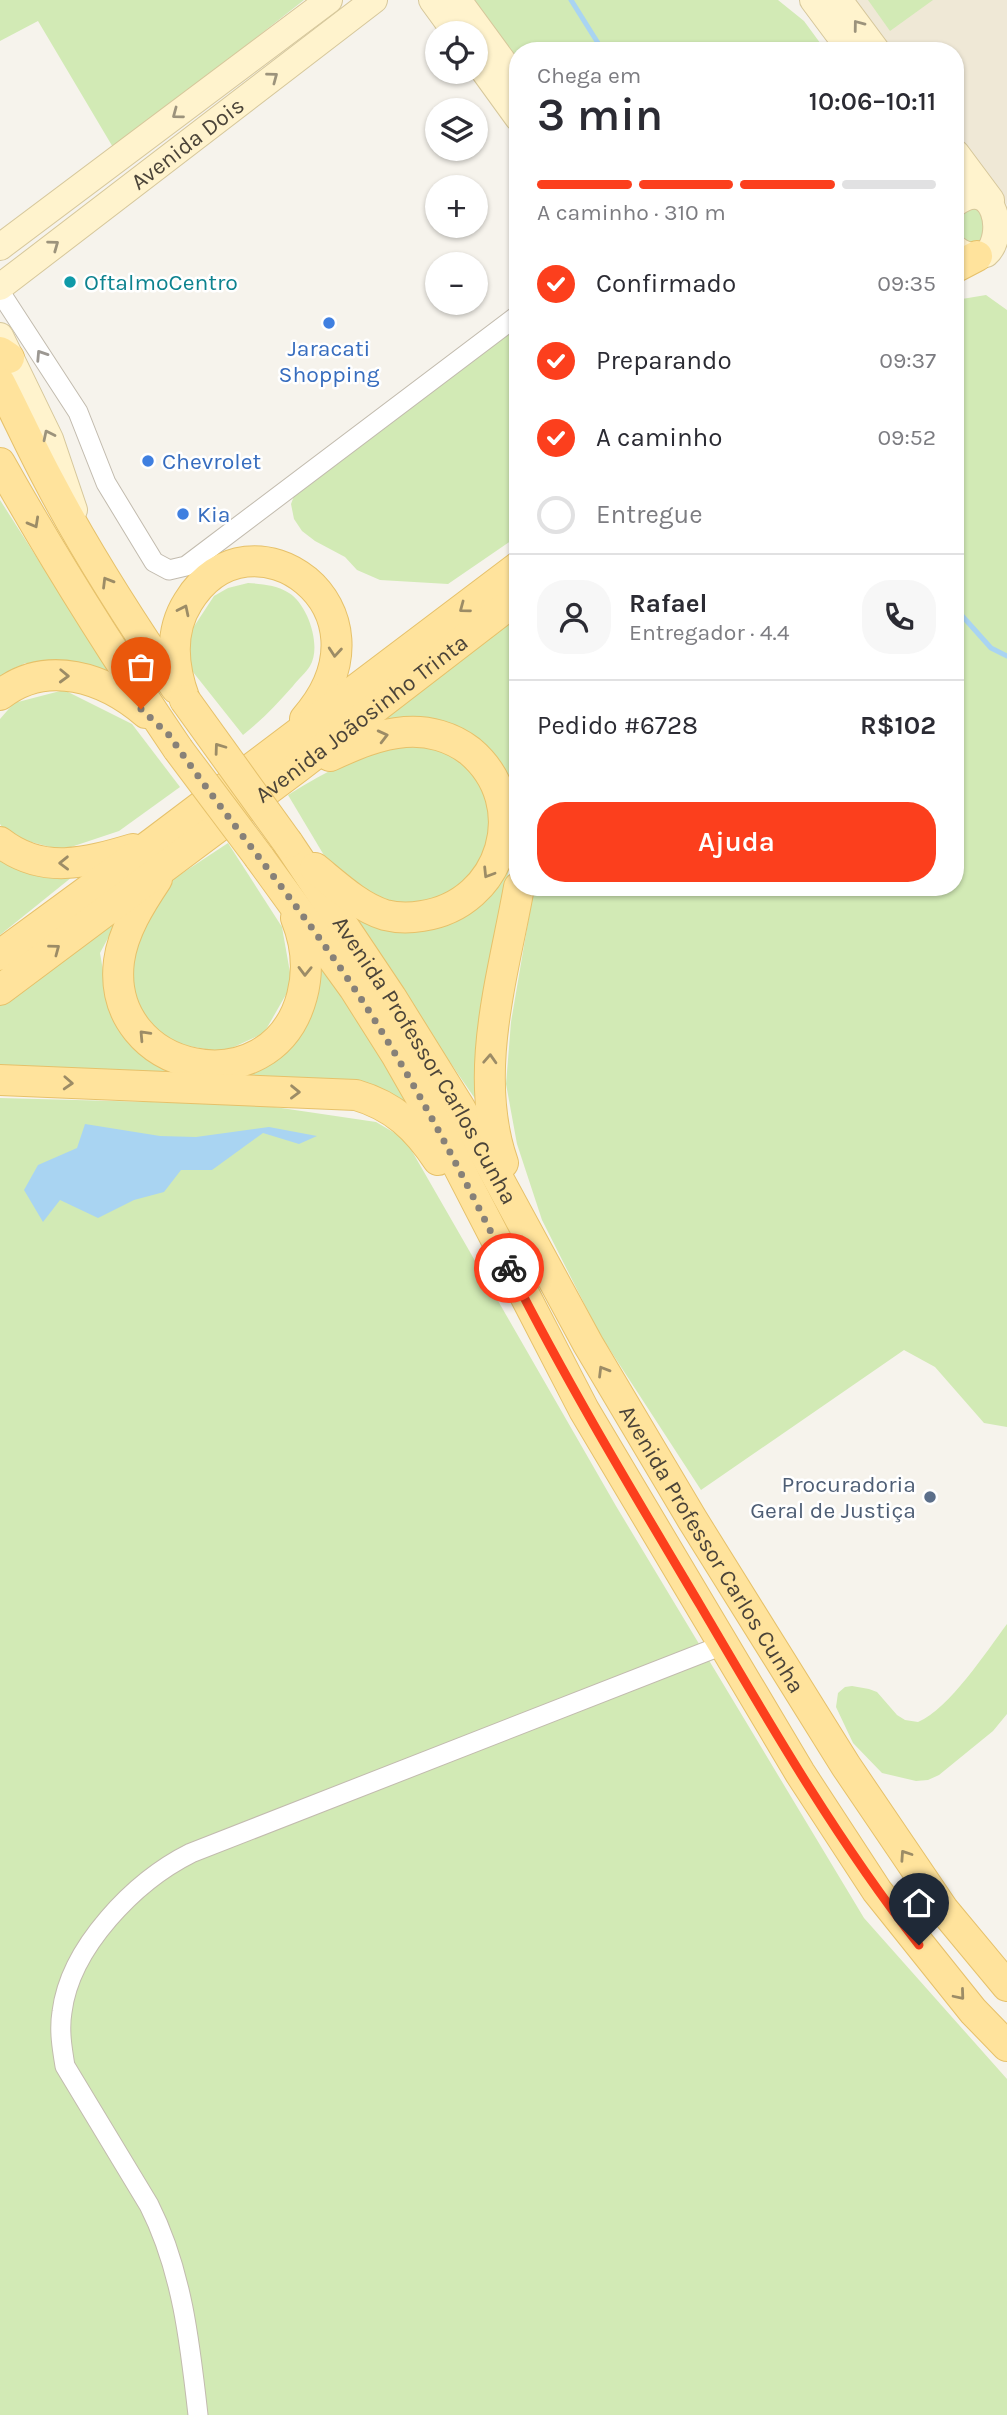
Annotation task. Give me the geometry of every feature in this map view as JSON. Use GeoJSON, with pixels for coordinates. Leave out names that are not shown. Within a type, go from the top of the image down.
{"type":"FeatureCollection","features":[{"type":"Feature","properties":{"kind":"main road","name":"Avenida Dois"},"geometry":{"type":"LineString","coordinates":[[0,247],[329,0]]}},
{"type":"Feature","properties":{"kind":"main road","name":"Avenida Dois"},"geometry":{"type":"LineString","coordinates":[[0,289],[374,0]]}},
{"type":"Feature","properties":{"kind":"main road"},"geometry":{"type":"LineString","coordinates":[[432,0],[447,21]]}},
{"type":"Feature","properties":{"kind":"main road"},"geometry":{"type":"LineString","coordinates":[[458,0],[509,70]]}},
{"type":"Feature","properties":{"kind":"main road"},"geometry":{"type":"LineString","coordinates":[[813,0],[844,42]]}},
{"type":"Feature","properties":{"kind":"main road"},"geometry":{"type":"LineString","coordinates":[[839,0],[870,42]]}},
{"type":"Feature","properties":{"kind":"main road"},"geometry":{"type":"LineString","coordinates":[[488,77],[509,106]]}},
{"type":"Feature","properties":{"kind":"main road"},"geometry":{"type":"LineString","coordinates":[[220,82],[237,105]]}},
{"type":"Feature","properties":{"kind":"main road"},"geometry":{"type":"LineString","coordinates":[[964,164],[1000,208],[1006,224],[1001,242],[990,252],[967,257]]}},
{"type":"Feature","properties":{"kind":"main road"},"geometry":{"type":"LineString","coordinates":[[964,198],[974,195],[991,200]]}},
{"type":"Feature","properties":{"kind":"main road"},"geometry":{"type":"LineString","coordinates":[[967,257],[1007,265]]}},
{"type":"Feature","properties":{"kind":"main road","name":"Avenida Professor Carlos Cunha"},"geometry":{"type":"LineString","coordinates":[[2,357],[50,484],[129,619],[292,849],[391,997],[460,1108],[588,1344],[692,1520],[846,1766],[943,1909],[1007,1986]]}},
{"type":"Feature","properties":{"kind":"main road","name":"Avenida Professor Carlos Cunha"},"geometry":{"type":"LineString","coordinates":[[0,463],[58,565],[173,742],[354,988],[397,1056],[441,1133],[584,1410],[800,1773],[877,1891],[973,2011],[1007,2046]]}},
{"type":"Feature","properties":{"kind":"main road"},"geometry":{"type":"LineString","coordinates":[[185,700],[175,661],[176,634],[183,611],[196,590],[223,569],[248,563],[276,565],[301,576],[317,589],[331,614],[336,635],[335,662],[329,682],[318,703],[295,731],[268,757]]}},
{"type":"Feature","properties":{"kind":"main road","name":"Avenida Joãosinho Trinta"},"geometry":{"type":"LineString","coordinates":[[0,990],[161,853],[268,757],[509,574]]}},
{"type":"Feature","properties":{"kind":"main road","name":"Avenida Joãosinho Trinta"},"geometry":{"type":"LineString","coordinates":[[0,955],[297,768],[509,605]]}},
{"type":"Feature","properties":{"kind":"main road"},"geometry":{"type":"LineString","coordinates":[[0,695],[23,682],[47,676],[88,679],[126,699],[173,742]]}},
{"type":"Feature","properties":{"kind":"main road"},"geometry":{"type":"LineString","coordinates":[[292,849],[372,909],[387,916],[410,918],[448,910],[478,888],[500,851],[504,825],[503,800],[494,777],[478,758],[462,745],[434,733],[407,731],[385,735],[297,768]]}},
{"type":"Feature","properties":{"kind":"main road"},"geometry":{"type":"LineString","coordinates":[[0,842],[27,859],[64,864],[161,853],[146,896],[121,947],[120,994],[128,1016],[146,1039],[172,1056],[198,1066],[222,1066],[246,1061],[264,1052],[290,1025],[299,1007],[306,968],[301,930],[293,911],[261,860]]}},
{"type":"Feature","properties":{"kind":"main road"},"geometry":{"type":"LineString","coordinates":[[517,896],[492,1039],[491,1112],[494,1137],[530,1240]]}},
{"type":"Feature","properties":{"kind":"main road"},"geometry":{"type":"LineString","coordinates":[[0,1080],[338,1093],[374,1100],[405,1119],[424,1139],[511,1272]]}},
{"type":"Feature","properties":{"kind":"street"},"geometry":{"type":"LineString","coordinates":[[0,289],[78,412],[106,483],[154,562],[163,569],[181,569],[509,322]]}},
{"type":"Feature","properties":{"kind":"street"},"geometry":{"type":"LineString","coordinates":[[198,2415],[186,2314],[161,2228],[65,2066],[61,2039],[62,2011],[68,1986],[97,1933],[156,1873],[191,1853],[723,1645]]}},
{"type":"Feature","properties":{"kind":"shaded area"},"geometry":{"type":"Polygon","coordinates":[[[852,0],[1007,0],[1007,205],[964,148],[964,42],[883,42],[852,0]]]}},
{"type":"Feature","properties":{"kind":"green space"},"geometry":{"type":"Polygon","coordinates":[[[0,0],[304,0],[114,149],[38,21],[0,41],[0,0]]]}},
{"type":"Feature","properties":{"kind":"green space"},"geometry":{"type":"Polygon","coordinates":[[[474,0],[778,0],[804,21],[819,42],[509,42],[509,49],[474,0]]]}},
{"type":"Feature","properties":{"kind":"green space"},"geometry":{"type":"Polygon","coordinates":[[[868,0],[933,0],[890,31],[868,0]]]}},
{"type":"Feature","properties":{"kind":"green space"},"geometry":{"type":"Polygon","coordinates":[[[973,208],[984,214],[985,244],[964,243],[964,212],[973,208]]]}},
{"type":"Feature","properties":{"kind":"green space"},"geometry":{"type":"Polygon","coordinates":[[[986,295],[1007,310],[1007,1427],[984,1423],[935,1367],[904,1350],[701,1490],[599,1333],[542,1220],[517,1144],[506,1084],[511,1022],[532,896],[964,896],[964,299],[986,295]]]}},
{"type":"Feature","properties":{"kind":"green space"},"geometry":{"type":"Polygon","coordinates":[[[509,333],[509,542],[448,584],[380,580],[357,570],[345,557],[302,531],[294,519],[291,504],[294,496],[509,333]]]}},
{"type":"Feature","properties":{"kind":"green space"},"geometry":{"type":"Polygon","coordinates":[[[0,500],[117,683],[74,664],[25,663],[0,680],[0,500]]]}},
{"type":"Feature","properties":{"kind":"green space"},"geometry":{"type":"Polygon","coordinates":[[[248,583],[280,588],[296,599],[311,626],[314,648],[313,658],[306,671],[269,712],[243,735],[189,667],[188,649],[193,628],[214,596],[228,588],[248,583]]]}},
{"type":"Feature","properties":{"kind":"green space"},"geometry":{"type":"Polygon","coordinates":[[[509,623],[509,869],[484,1001],[478,1103],[349,915],[357,917],[493,884],[491,759],[376,725],[509,623]]]}},
{"type":"Feature","properties":{"kind":"green space"},"geometry":{"type":"Polygon","coordinates":[[[64,690],[132,724],[180,787],[119,831],[62,850],[8,836],[0,824],[0,719],[14,703],[64,690]]]}},
{"type":"Feature","properties":{"kind":"green space"},"geometry":{"type":"Polygon","coordinates":[[[397,741],[444,746],[479,774],[493,810],[487,852],[463,886],[425,905],[384,902],[331,867],[288,795],[341,765],[397,741]]]}},
{"type":"Feature","properties":{"kind":"green space"},"geometry":{"type":"Polygon","coordinates":[[[228,843],[282,927],[292,984],[264,1033],[223,1052],[171,1043],[136,1017],[126,965],[140,919],[175,878],[228,843]]]}},
{"type":"Feature","properties":{"kind":"green space"},"geometry":{"type":"Polygon","coordinates":[[[0,856],[72,877],[0,935],[0,856]]]}},
{"type":"Feature","properties":{"kind":"green space"},"geometry":{"type":"Polygon","coordinates":[[[122,912],[100,953],[109,1006],[134,1046],[167,1065],[259,1066],[316,963],[349,998],[418,1107],[0,1073],[0,1002],[122,912]]]}},
{"type":"Feature","properties":{"kind":"green space"},"geometry":{"type":"Polygon","coordinates":[[[0,1098],[261,1105],[376,1122],[405,1139],[616,1506],[864,1918],[1007,2079],[1007,2415],[0,2415],[0,1098]]]}},
{"type":"Feature","properties":{"kind":"green space"},"geometry":{"type":"Polygon","coordinates":[[[1007,1624],[1007,1714],[993,1731],[939,1775],[916,1781],[882,1773],[853,1743],[836,1707],[838,1693],[845,1687],[877,1692],[897,1715],[905,1720],[918,1722],[930,1715],[955,1692],[1007,1624]]]}},
{"type":"Feature","properties":{"kind":"water"},"geometry":{"type":"Polygon","coordinates":[[[85,1124],[160,1136],[196,1137],[269,1127],[317,1136],[299,1144],[263,1133],[212,1170],[181,1170],[164,1192],[134,1200],[98,1218],[60,1200],[43,1222],[24,1190],[38,1165],[77,1148],[85,1124]]]}},
{"type":"Feature","properties":{"kind":"waterway"},"geometry":{"type":"LineString","coordinates":[[571,0],[597,42]]}},
{"type":"Feature","properties":{"kind":"waterway"},"geometry":{"type":"LineString","coordinates":[[964,618],[991,648],[1007,656]]}},
{"type":"Feature","properties":{"kind":"way so far"},"geometry":{"type":"LineString","coordinates":[[141,709],[169,735],[354,988],[441,1133],[509,1268]]}},
{"type":"Feature","properties":{"kind":"place","name":"OftalmoCentro"},"geometry":{"type":"Point","coordinates":[70,282]}},
{"type":"Feature","properties":{"kind":"place","name":"Jaracati Shopping"},"geometry":{"type":"Point","coordinates":[329,323]}},
{"type":"Feature","properties":{"kind":"place","name":"Chevrolet"},"geometry":{"type":"Point","coordinates":[148,461]}},
{"type":"Feature","properties":{"kind":"place","name":"Kia"},"geometry":{"type":"Point","coordinates":[183,514]}},
{"type":"Feature","properties":{"kind":"place","name":"Procuradoria Geral de Justiça"},"geometry":{"type":"Point","coordinates":[930,1497]}},
{"type":"Feature","properties":{"kind":"route"},"geometry":{"type":"LineString","coordinates":[[509,1268],[584,1410],[800,1773],[877,1891],[919,1945]]}}]}
